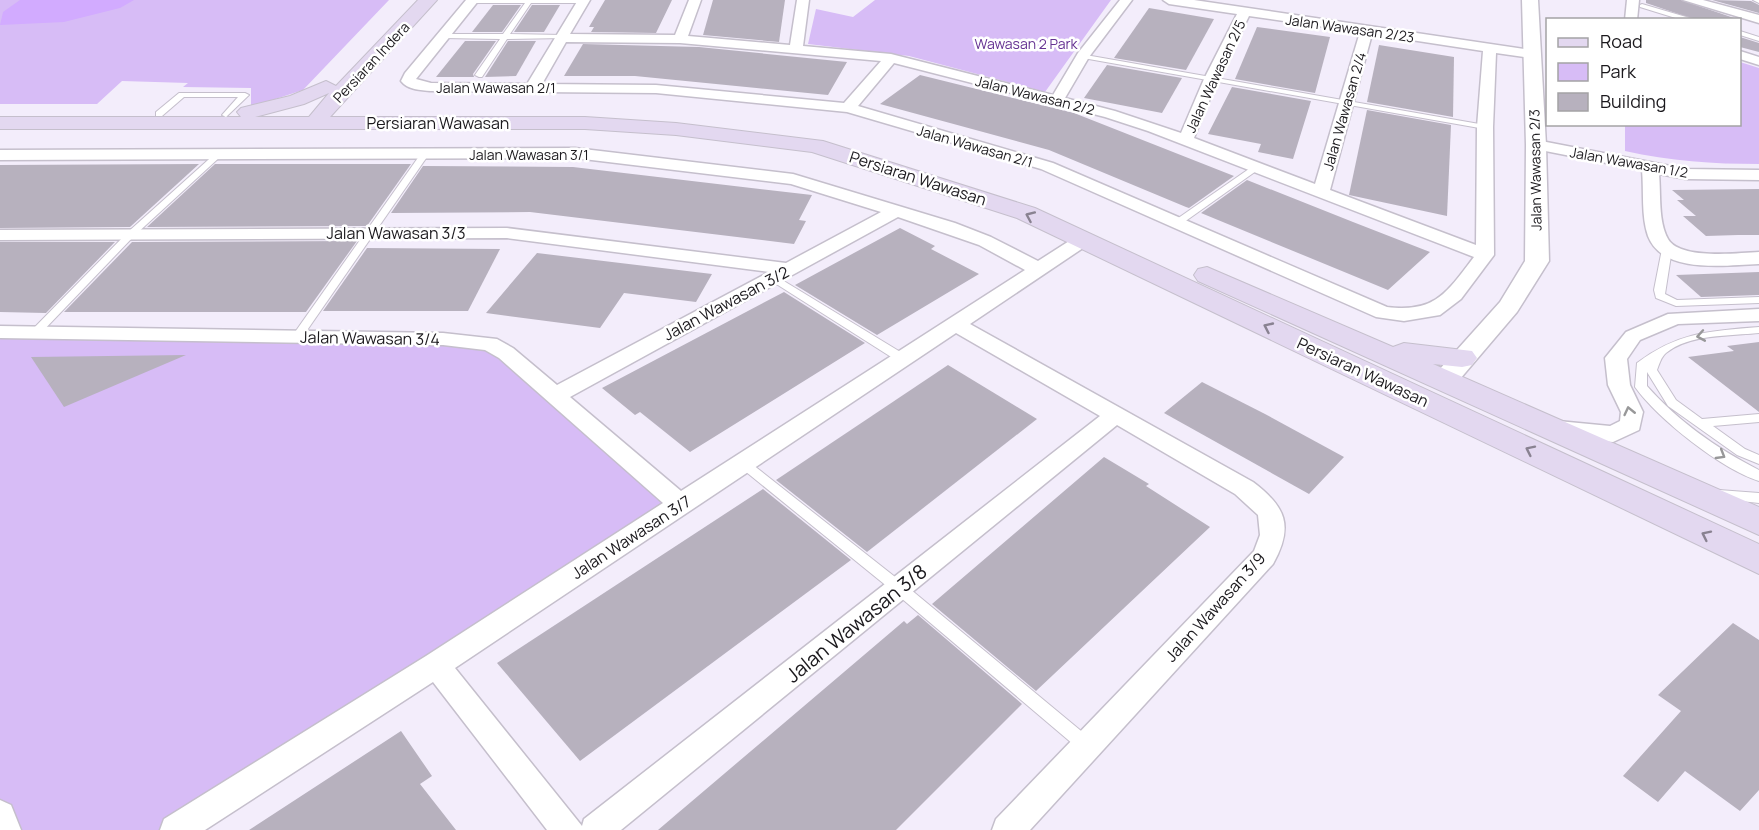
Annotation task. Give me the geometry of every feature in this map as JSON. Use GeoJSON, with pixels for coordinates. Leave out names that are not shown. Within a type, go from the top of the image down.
{"type":"FeatureCollection","features":[{"type":"Feature","properties":{"kind":"main road","name":"Persiaran Indera"},"geometry":{"type":"LineString","coordinates":[[308,119],[326,87],[405,0]]}},
{"type":"Feature","properties":{"kind":"main road","name":"Persiaran Indera"},"geometry":{"type":"LineString","coordinates":[[308,119],[348,87],[428,0]]}},
{"type":"Feature","properties":{"kind":"main road"},"geometry":{"type":"LineString","coordinates":[[226,115],[284,104],[326,87]]}},
{"type":"Feature","properties":{"kind":"main road"},"geometry":{"type":"LineString","coordinates":[[348,87],[350,96],[371,109],[389,113]]}},
{"type":"Feature","properties":{"kind":"main road","name":"Persiaran Wawasan"},"geometry":{"type":"LineString","coordinates":[[0,112],[226,115],[308,119],[389,113],[582,112],[664,117],[826,136],[876,149],[1053,204],[1340,334],[1453,369],[1548,427],[1759,522]]}},
{"type":"Feature","properties":{"kind":"main road","name":"Persiaran Wawasan"},"geometry":{"type":"LineString","coordinates":[[0,123],[308,119],[585,123],[676,129],[814,146],[880,164],[1026,213],[1759,560]]}},
{"type":"Feature","properties":{"kind":"main road"},"geometry":{"type":"LineString","coordinates":[[1053,204],[1075,224],[1083,240],[1104,238],[1149,249]]}},
{"type":"Feature","properties":{"kind":"main road"},"geometry":{"type":"LineString","coordinates":[[1378,378],[1453,369],[1459,407],[1473,423]]}},
{"type":"Feature","properties":{"kind":"street"},"geometry":{"type":"LineString","coordinates":[[443,36],[473,0]]}},
{"type":"Feature","properties":{"kind":"street"},"geometry":{"type":"LineString","coordinates":[[680,39],[694,0]]}},
{"type":"Feature","properties":{"kind":"street"},"geometry":{"type":"LineString","coordinates":[[796,49],[803,0]]}},
{"type":"Feature","properties":{"kind":"street"},"geometry":{"type":"LineString","coordinates":[[1057,100],[1083,56],[1126,0]]}},
{"type":"Feature","properties":{"kind":"street","name":"Jalan Wawasan 2/23"},"geometry":{"type":"LineString","coordinates":[[1169,0],[1531,54]]}},
{"type":"Feature","properties":{"kind":"street","name":"Jalan Wawasan 2/3"},"geometry":{"type":"LineString","coordinates":[[1453,369],[1532,274],[1537,261],[1536,145],[1530,0]]}},
{"type":"Feature","properties":{"kind":"street"},"geometry":{"type":"LineString","coordinates":[[1689,0],[1759,19]]}},
{"type":"Feature","properties":{"kind":"street"},"geometry":{"type":"LineString","coordinates":[[533,86],[584,1]]}},
{"type":"Feature","properties":{"kind":"street"},"geometry":{"type":"LineString","coordinates":[[1632,18],[1638,3]]}},
{"type":"Feature","properties":{"kind":"street","name":"Jalan Wawasan 2/5"},"geometry":{"type":"LineString","coordinates":[[1186,141],[1211,79],[1244,12]]}},
{"type":"Feature","properties":{"kind":"street","name":"Jalan Wawasan 2/4"},"geometry":{"type":"LineString","coordinates":[[1322,193],[1345,102],[1367,30]]}},
{"type":"Feature","properties":{"kind":"street","name":"Jalan Wawasan 2/1"},"geometry":{"type":"LineString","coordinates":[[443,36],[410,76],[408,81],[412,84],[431,87],[533,86],[656,89],[848,108],[1047,166],[1383,313],[1399,316],[1436,312],[1445,306],[1485,255]]}},
{"type":"Feature","properties":{"kind":"street","name":"Jalan Wawasan 2/2"},"geometry":{"type":"LineString","coordinates":[[562,37],[680,39],[891,58],[1110,114],[1485,255]]}},
{"type":"Feature","properties":{"kind":"street"},"geometry":{"type":"LineString","coordinates":[[1485,255],[1485,127],[1490,48]]}},
{"type":"Feature","properties":{"kind":"street"},"geometry":{"type":"LineString","coordinates":[[1741,55],[1759,61]]}},
{"type":"Feature","properties":{"kind":"street"},"geometry":{"type":"LineString","coordinates":[[848,108],[891,58]]}},
{"type":"Feature","properties":{"kind":"street","name":"Jalan Wawasan 1/2"},"geometry":{"type":"LineString","coordinates":[[1536,145],[1686,174],[1759,175]]}},
{"type":"Feature","properties":{"kind":"street","name":"Jalan Wawasan 3/1"},"geometry":{"type":"LineString","coordinates":[[0,155],[575,153],[715,168],[793,178],[835,189],[985,241],[1040,270]]}},
{"type":"Feature","properties":{"kind":"street"},"geometry":{"type":"LineString","coordinates":[[1650,168],[1658,239],[1667,249],[1687,258],[1759,258]]}},
{"type":"Feature","properties":{"kind":"street","name":"Jalan Wawasan 3/2"},"geometry":{"type":"LineString","coordinates":[[556,395],[896,211]]}},
{"type":"Feature","properties":{"kind":"street","name":"Jalan Wawasan 3/3"},"geometry":{"type":"LineString","coordinates":[[0,235],[528,234],[781,274]]}},
{"type":"Feature","properties":{"kind":"street","name":"Jalan Wawasan 3/7"},"geometry":{"type":"LineString","coordinates":[[176,830],[436,665],[1083,240]]}},
{"type":"Feature","properties":{"kind":"street"},"geometry":{"type":"LineString","coordinates":[[1548,427],[1613,434],[1631,425],[1632,412],[1619,385],[1616,358],[1633,336],[1675,318],[1759,315]]}},
{"type":"Feature","properties":{"kind":"street","name":"Jalan Wawasan 3/9"},"geometry":{"type":"LineString","coordinates":[[956,324],[1244,488],[1263,502],[1271,513],[1274,527],[1272,542],[1264,556],[1008,830]]}},
{"type":"Feature","properties":{"kind":"street","name":"Jalan Wawasan 3/4"},"geometry":{"type":"LineString","coordinates":[[0,332],[442,339],[490,344],[506,353],[556,395],[681,505]]}},
{"type":"Feature","properties":{"kind":"street","name":"Jalan Wawasan 3/8"},"geometry":{"type":"LineString","coordinates":[[596,830],[1115,415]]}},
{"type":"Feature","properties":{"kind":"street"},"geometry":{"type":"LineString","coordinates":[[436,665],[567,830]]}},
{"type":"Feature","properties":{"kind":"street"},"geometry":{"type":"LineString","coordinates":[[0,816],[5,830]]}},
{"type":"Feature","properties":{"kind":"lane"},"geometry":{"type":"LineString","coordinates":[[473,0],[584,1]]}},
{"type":"Feature","properties":{"kind":"lane"},"geometry":{"type":"LineString","coordinates":[[479,75],[530,0]]}},
{"type":"Feature","properties":{"kind":"lane"},"geometry":{"type":"LineString","coordinates":[[1638,3],[1685,18]]}},
{"type":"Feature","properties":{"kind":"lane"},"geometry":{"type":"LineString","coordinates":[[1741,33],[1759,39]]}},
{"type":"Feature","properties":{"kind":"lane"},"geometry":{"type":"LineString","coordinates":[[443,36],[562,37]]}},
{"type":"Feature","properties":{"kind":"lane"},"geometry":{"type":"LineString","coordinates":[[1083,56],[1485,127]]}},
{"type":"Feature","properties":{"kind":"lane"},"geometry":{"type":"LineString","coordinates":[[36,332],[131,234],[218,154]]}},
{"type":"Feature","properties":{"kind":"lane"},"geometry":{"type":"LineString","coordinates":[[297,337],[426,154]]}},
{"type":"Feature","properties":{"kind":"lane"},"geometry":{"type":"LineString","coordinates":[[1177,223],[1256,167]]}},
{"type":"Feature","properties":{"kind":"lane"},"geometry":{"type":"LineString","coordinates":[[1667,249],[1659,290],[1660,296],[1666,301],[1676,303],[1759,300]]}},
{"type":"Feature","properties":{"kind":"lane"},"geometry":{"type":"LineString","coordinates":[[781,274],[903,359]]}},
{"type":"Feature","properties":{"kind":"lane"},"geometry":{"type":"LineString","coordinates":[[1759,330],[1698,336],[1661,349],[1641,366],[1641,387],[1658,407],[1693,439],[1759,476]]}},
{"type":"Feature","properties":{"kind":"lane"},"geometry":{"type":"LineString","coordinates":[[1661,349],[1651,370],[1672,403],[1741,452],[1759,460]]}},
{"type":"Feature","properties":{"kind":"lane"},"geometry":{"type":"LineString","coordinates":[[1698,423],[1759,418]]}},
{"type":"Feature","properties":{"kind":"lane"},"geometry":{"type":"LineString","coordinates":[[744,464],[899,588],[1086,745]]}},
{"type":"Feature","properties":{"kind":"lane"},"geometry":{"type":"LineString","coordinates":[[1694,493],[1759,498]]}},
{"type":"Feature","properties":{"kind":"green space"},"geometry":{"type":"Polygon","coordinates":[[[0,0],[389,0],[303,90],[251,107],[251,88],[183,87],[188,83],[122,81],[97,104],[0,104],[0,0]]]}},
{"type":"Feature","properties":{"kind":"green space","name":"Wawasan 2 Park"},"geometry":{"type":"Polygon","coordinates":[[[875,0],[1111,0],[1045,92],[909,56],[808,44],[816,9],[853,17],[875,0]]]}},
{"type":"Feature","properties":{"kind":"green space"},"geometry":{"type":"Polygon","coordinates":[[[1741,62],[1759,68],[1759,164],[1692,161],[1625,151],[1625,126],[1741,126],[1741,62]]]}},
{"type":"Feature","properties":{"kind":"green space"},"geometry":{"type":"Polygon","coordinates":[[[0,332],[490,344],[681,505],[174,830],[5,830],[0,816],[0,332]]]}},
{"type":"Feature","properties":{"kind":"shaded area"},"geometry":{"type":"Polygon","coordinates":[[[20,0],[134,0],[120,8],[64,22],[0,25],[3,12],[20,0]]]}},
{"type":"Feature","properties":{"kind":"building"},"geometry":{"type":"Polygon","coordinates":[[[605,0],[672,0],[656,33],[591,32],[594,27],[589,27],[605,0]]]}},
{"type":"Feature","properties":{"kind":"building"},"geometry":{"type":"Polygon","coordinates":[[[713,0],[785,0],[779,42],[703,35],[713,0]]]}},
{"type":"Feature","properties":{"kind":"building"},"geometry":{"type":"Polygon","coordinates":[[[1646,0],[1681,0],[1734,18],[1690,18],[1646,3],[1646,0]]]}},
{"type":"Feature","properties":{"kind":"building"},"geometry":{"type":"Polygon","coordinates":[[[1712,0],[1751,1],[1759,5],[1759,13],[1712,0]]]}},
{"type":"Feature","properties":{"kind":"building"},"geometry":{"type":"Polygon","coordinates":[[[493,5],[521,5],[502,32],[472,32],[493,5]]]}},
{"type":"Feature","properties":{"kind":"building"},"geometry":{"type":"Polygon","coordinates":[[[532,5],[560,5],[544,32],[514,32],[532,5]]]}},
{"type":"Feature","properties":{"kind":"building"},"geometry":{"type":"Polygon","coordinates":[[[1149,8],[1214,19],[1186,70],[1114,58],[1149,8]]]}},
{"type":"Feature","properties":{"kind":"building"},"geometry":{"type":"Polygon","coordinates":[[[1257,27],[1330,37],[1315,93],[1235,79],[1257,27]]]}},
{"type":"Feature","properties":{"kind":"building"},"geometry":{"type":"Polygon","coordinates":[[[1741,37],[1759,43],[1759,52],[1741,47],[1741,37]]]}},
{"type":"Feature","properties":{"kind":"building"},"geometry":{"type":"Polygon","coordinates":[[[465,41],[496,41],[473,74],[474,77],[436,77],[465,41]]]}},
{"type":"Feature","properties":{"kind":"building"},"geometry":{"type":"Polygon","coordinates":[[[508,41],[536,41],[516,76],[485,77],[508,41]]]}},
{"type":"Feature","properties":{"kind":"building"},"geometry":{"type":"Polygon","coordinates":[[[583,44],[699,47],[847,62],[828,95],[635,76],[564,76],[583,44]]]}},
{"type":"Feature","properties":{"kind":"building"},"geometry":{"type":"Polygon","coordinates":[[[1379,45],[1454,57],[1453,117],[1367,102],[1379,45]]]}},
{"type":"Feature","properties":{"kind":"building"},"geometry":{"type":"Polygon","coordinates":[[[1107,65],[1182,78],[1162,113],[1084,98],[1107,65]]]}},
{"type":"Feature","properties":{"kind":"building"},"geometry":{"type":"Polygon","coordinates":[[[920,75],[1074,113],[1234,176],[1189,208],[1049,150],[880,104],[920,75]]]}},
{"type":"Feature","properties":{"kind":"building"},"geometry":{"type":"Polygon","coordinates":[[[1232,87],[1311,101],[1293,159],[1258,152],[1261,144],[1208,134],[1232,87]]]}},
{"type":"Feature","properties":{"kind":"building"},"geometry":{"type":"Polygon","coordinates":[[[1367,110],[1451,125],[1447,216],[1349,195],[1367,110]]]}},
{"type":"Feature","properties":{"kind":"building"},"geometry":{"type":"Polygon","coordinates":[[[199,164],[130,227],[0,228],[0,165],[199,164]]]}},
{"type":"Feature","properties":{"kind":"building"},"geometry":{"type":"Polygon","coordinates":[[[215,164],[411,164],[367,226],[147,227],[215,164]]]}},
{"type":"Feature","properties":{"kind":"building"},"geometry":{"type":"Polygon","coordinates":[[[423,166],[573,167],[812,195],[799,220],[806,221],[794,244],[530,212],[391,213],[423,166]]]}},
{"type":"Feature","properties":{"kind":"building"},"geometry":{"type":"Polygon","coordinates":[[[1247,180],[1430,252],[1388,290],[1201,213],[1247,180]]]}},
{"type":"Feature","properties":{"kind":"building"},"geometry":{"type":"Polygon","coordinates":[[[1759,189],[1759,235],[1706,236],[1683,216],[1696,216],[1677,200],[1684,200],[1672,190],[1759,189]]]}},
{"type":"Feature","properties":{"kind":"building"},"geometry":{"type":"Polygon","coordinates":[[[900,228],[935,246],[931,249],[979,274],[877,335],[795,285],[900,228]]]}},
{"type":"Feature","properties":{"kind":"building"},"geometry":{"type":"Polygon","coordinates":[[[357,241],[306,312],[64,312],[132,242],[357,241]]]}},
{"type":"Feature","properties":{"kind":"building"},"geometry":{"type":"Polygon","coordinates":[[[0,242],[115,242],[46,313],[0,312],[0,242]]]}},
{"type":"Feature","properties":{"kind":"building"},"geometry":{"type":"Polygon","coordinates":[[[367,248],[500,249],[468,311],[323,311],[367,248]]]}},
{"type":"Feature","properties":{"kind":"building"},"geometry":{"type":"Polygon","coordinates":[[[537,253],[712,274],[696,302],[624,293],[600,328],[486,313],[537,253]]]}},
{"type":"Feature","properties":{"kind":"building"},"geometry":{"type":"Polygon","coordinates":[[[1759,272],[1759,295],[1701,297],[1676,275],[1759,272]]]}},
{"type":"Feature","properties":{"kind":"building"},"geometry":{"type":"Polygon","coordinates":[[[784,292],[865,343],[690,452],[640,412],[635,415],[602,388],[784,292]]]}},
{"type":"Feature","properties":{"kind":"building"},"geometry":{"type":"Polygon","coordinates":[[[1759,342],[1759,412],[1688,357],[1734,351],[1727,346],[1759,342]]]}},
{"type":"Feature","properties":{"kind":"building"},"geometry":{"type":"Polygon","coordinates":[[[186,355],[64,407],[31,357],[186,355]]]}},
{"type":"Feature","properties":{"kind":"building"},"geometry":{"type":"Polygon","coordinates":[[[948,365],[1037,419],[867,552],[776,480],[948,365]]]}},
{"type":"Feature","properties":{"kind":"building"},"geometry":{"type":"Polygon","coordinates":[[[1202,382],[1344,457],[1309,494],[1164,413],[1202,382]]]}},
{"type":"Feature","properties":{"kind":"building"},"geometry":{"type":"Polygon","coordinates":[[[1104,457],[1149,484],[1146,486],[1210,527],[1036,691],[932,604],[1104,457]]]}},
{"type":"Feature","properties":{"kind":"building"},"geometry":{"type":"Polygon","coordinates":[[[763,489],[851,560],[580,761],[497,663],[763,489]]]}},
{"type":"Feature","properties":{"kind":"building"},"geometry":{"type":"Polygon","coordinates":[[[918,615],[1022,704],[896,830],[658,830],[904,621],[907,624],[918,615]]]}},
{"type":"Feature","properties":{"kind":"building"},"geometry":{"type":"Polygon","coordinates":[[[1733,623],[1759,640],[1759,790],[1740,811],[1685,771],[1658,802],[1623,776],[1681,711],[1658,695],[1733,623]]]}},
{"type":"Feature","properties":{"kind":"building"},"geometry":{"type":"Polygon","coordinates":[[[401,731],[432,776],[420,784],[456,830],[249,830],[401,731]]]}}]}
